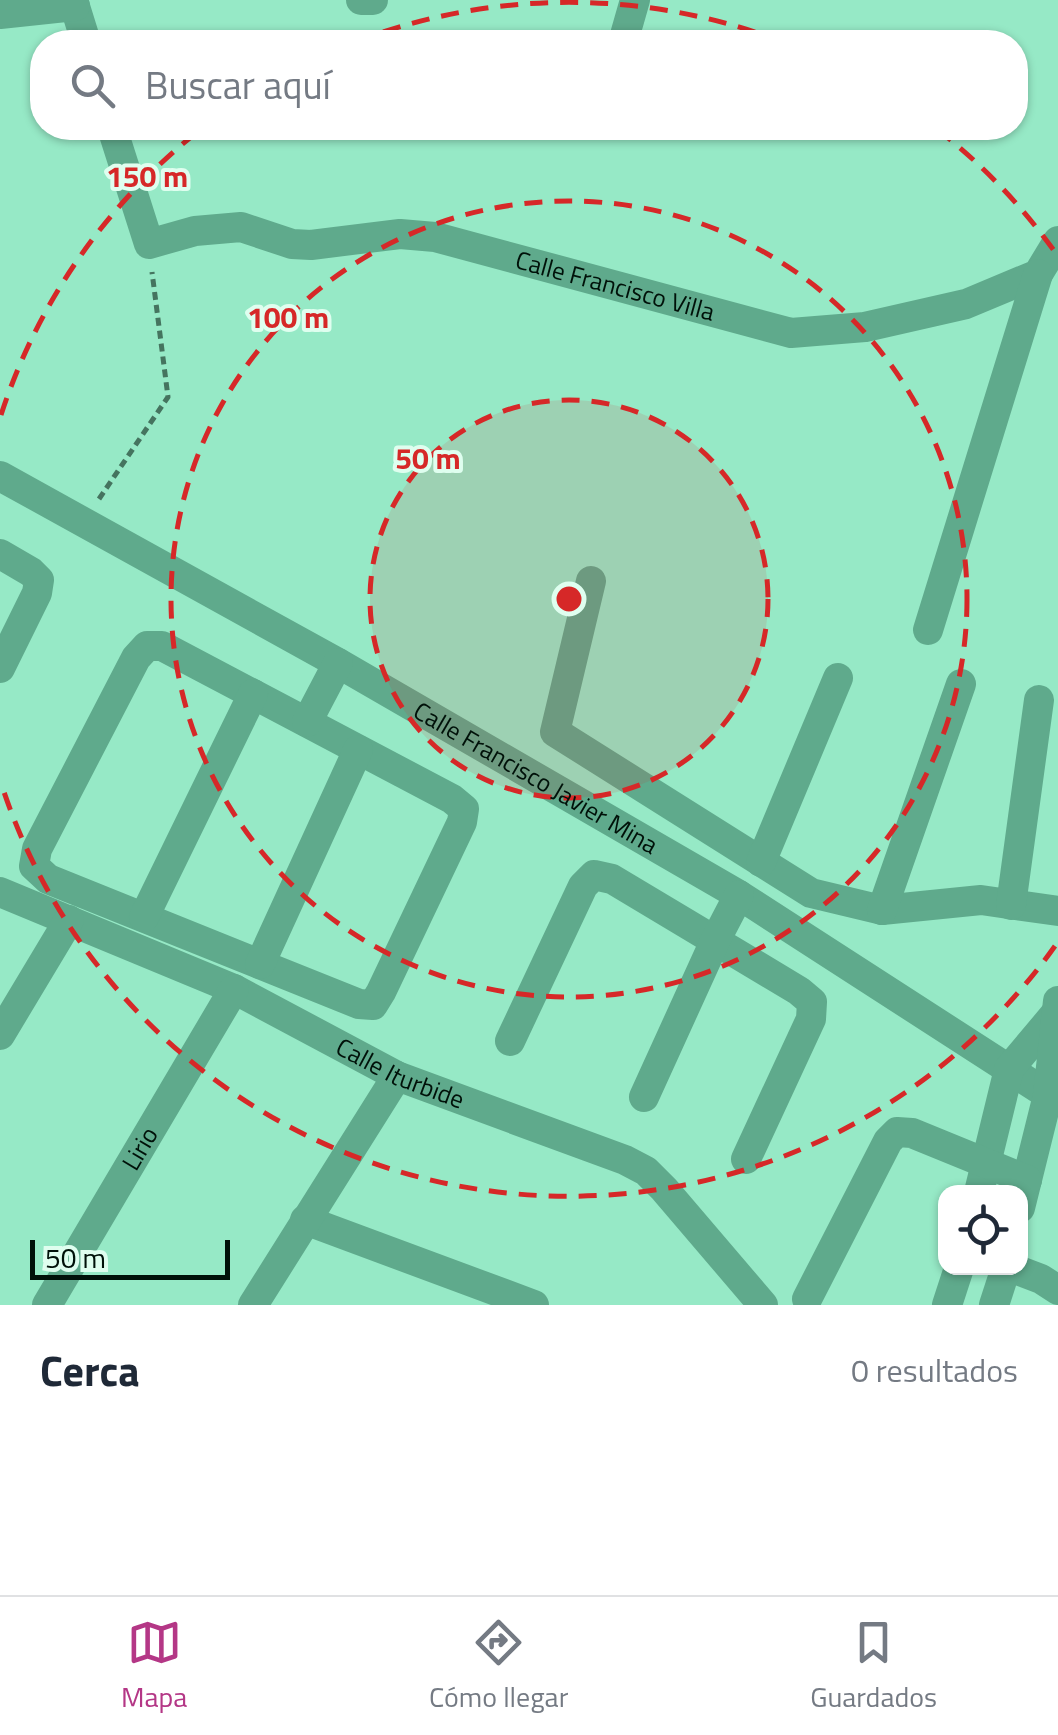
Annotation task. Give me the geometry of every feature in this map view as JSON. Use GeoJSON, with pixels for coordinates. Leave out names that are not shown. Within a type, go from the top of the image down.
{"type":"FeatureCollection","features":[{"type":"Feature","properties":{"kind":"street"},"geometry":{"type":"LineString","coordinates":[[361,0],[373,0]]}},
{"type":"Feature","properties":{"kind":"street"},"geometry":{"type":"LineString","coordinates":[[626,30],[635,0]]}},
{"type":"Feature","properties":{"kind":"street"},"geometry":{"type":"LineString","coordinates":[[0,14],[74,3],[82,30]]}},
{"type":"Feature","properties":{"kind":"street"},"geometry":{"type":"LineString","coordinates":[[116,140],[149,244]]}},
{"type":"Feature","properties":{"kind":"street","name":"Calle Francisco Villa"},"geometry":{"type":"LineString","coordinates":[[149,244],[195,232],[241,227],[292,244],[311,245],[400,234],[435,237],[792,333],[864,328],[966,304],[1038,274]]}},
{"type":"Feature","properties":{"kind":"street"},"geometry":{"type":"LineString","coordinates":[[928,630],[1038,274],[1058,241]]}},
{"type":"Feature","properties":{"kind":"street","name":"Calle Francisco Javier Mina"},"geometry":{"type":"LineString","coordinates":[[0,476],[338,664],[739,895],[1053,1098]]}},
{"type":"Feature","properties":{"kind":"street"},"geometry":{"type":"LineString","coordinates":[[0,554],[39,580],[0,668]]}},
{"type":"Feature","properties":{"kind":"street"},"geometry":{"type":"LineString","coordinates":[[590,581],[554,732],[811,893],[882,910],[981,900],[1058,911]]}},
{"type":"Feature","properties":{"kind":"street"},"geometry":{"type":"LineString","coordinates":[[147,646],[162,646],[253,694],[464,809],[462,822],[373,1005],[358,1004],[48,879],[34,866],[37,850],[136,658],[147,646]]}},
{"type":"Feature","properties":{"kind":"street"},"geometry":{"type":"LineString","coordinates":[[306,722],[338,664]]}},
{"type":"Feature","properties":{"kind":"street"},"geometry":{"type":"LineString","coordinates":[[761,862],[838,678]]}},
{"type":"Feature","properties":{"kind":"street"},"geometry":{"type":"LineString","coordinates":[[882,910],[961,684]]}},
{"type":"Feature","properties":{"kind":"street"},"geometry":{"type":"LineString","coordinates":[[144,917],[253,694]]}},
{"type":"Feature","properties":{"kind":"street"},"geometry":{"type":"LineString","coordinates":[[1011,905],[1039,700]]}},
{"type":"Feature","properties":{"kind":"street"},"geometry":{"type":"LineString","coordinates":[[260,964],[358,750]]}},
{"type":"Feature","properties":{"kind":"street"},"geometry":{"type":"LineString","coordinates":[[510,1041],[583,886],[594,875],[612,879],[812,1002],[811,1018],[746,1159]]}},
{"type":"Feature","properties":{"kind":"street","name":"Calle Iturbide"},"geometry":{"type":"LineString","coordinates":[[0,892],[234,989],[398,1076],[624,1160],[664,1188],[762,1305]]}},
{"type":"Feature","properties":{"kind":"street"},"geometry":{"type":"LineString","coordinates":[[644,1097],[739,895]]}},
{"type":"Feature","properties":{"kind":"street"},"geometry":{"type":"LineString","coordinates":[[0,1035],[68,920]]}},
{"type":"Feature","properties":{"kind":"street","name":"Lirio"},"geometry":{"type":"LineString","coordinates":[[47,1305],[234,989]]}},
{"type":"Feature","properties":{"kind":"street"},"geometry":{"type":"LineString","coordinates":[[808,1300],[888,1141],[897,1132],[912,1133],[982,1178],[1009,1069],[1057,1007]]}},
{"type":"Feature","properties":{"kind":"street"},"geometry":{"type":"LineString","coordinates":[[1027,1185],[1053,1098],[1057,1007]]}},
{"type":"Feature","properties":{"kind":"street"},"geometry":{"type":"LineString","coordinates":[[253,1305],[398,1076]]}},
{"type":"Feature","properties":{"kind":"street"},"geometry":{"type":"LineString","coordinates":[[305,1220],[534,1305]]}},
{"type":"Feature","properties":{"kind":"street"},"geometry":{"type":"LineString","coordinates":[[947,1305],[957,1275]]}},
{"type":"Feature","properties":{"kind":"street"},"geometry":{"type":"LineString","coordinates":[[994,1305],[1006,1275]]}},
{"type":"Feature","properties":{"kind":"street"},"geometry":{"type":"LineString","coordinates":[[1028,1275],[1058,1290]]}},
{"type":"Feature","properties":{"kind":"path"},"geometry":{"type":"LineString","coordinates":[[83,522],[168,396],[149,244]]}}]}
